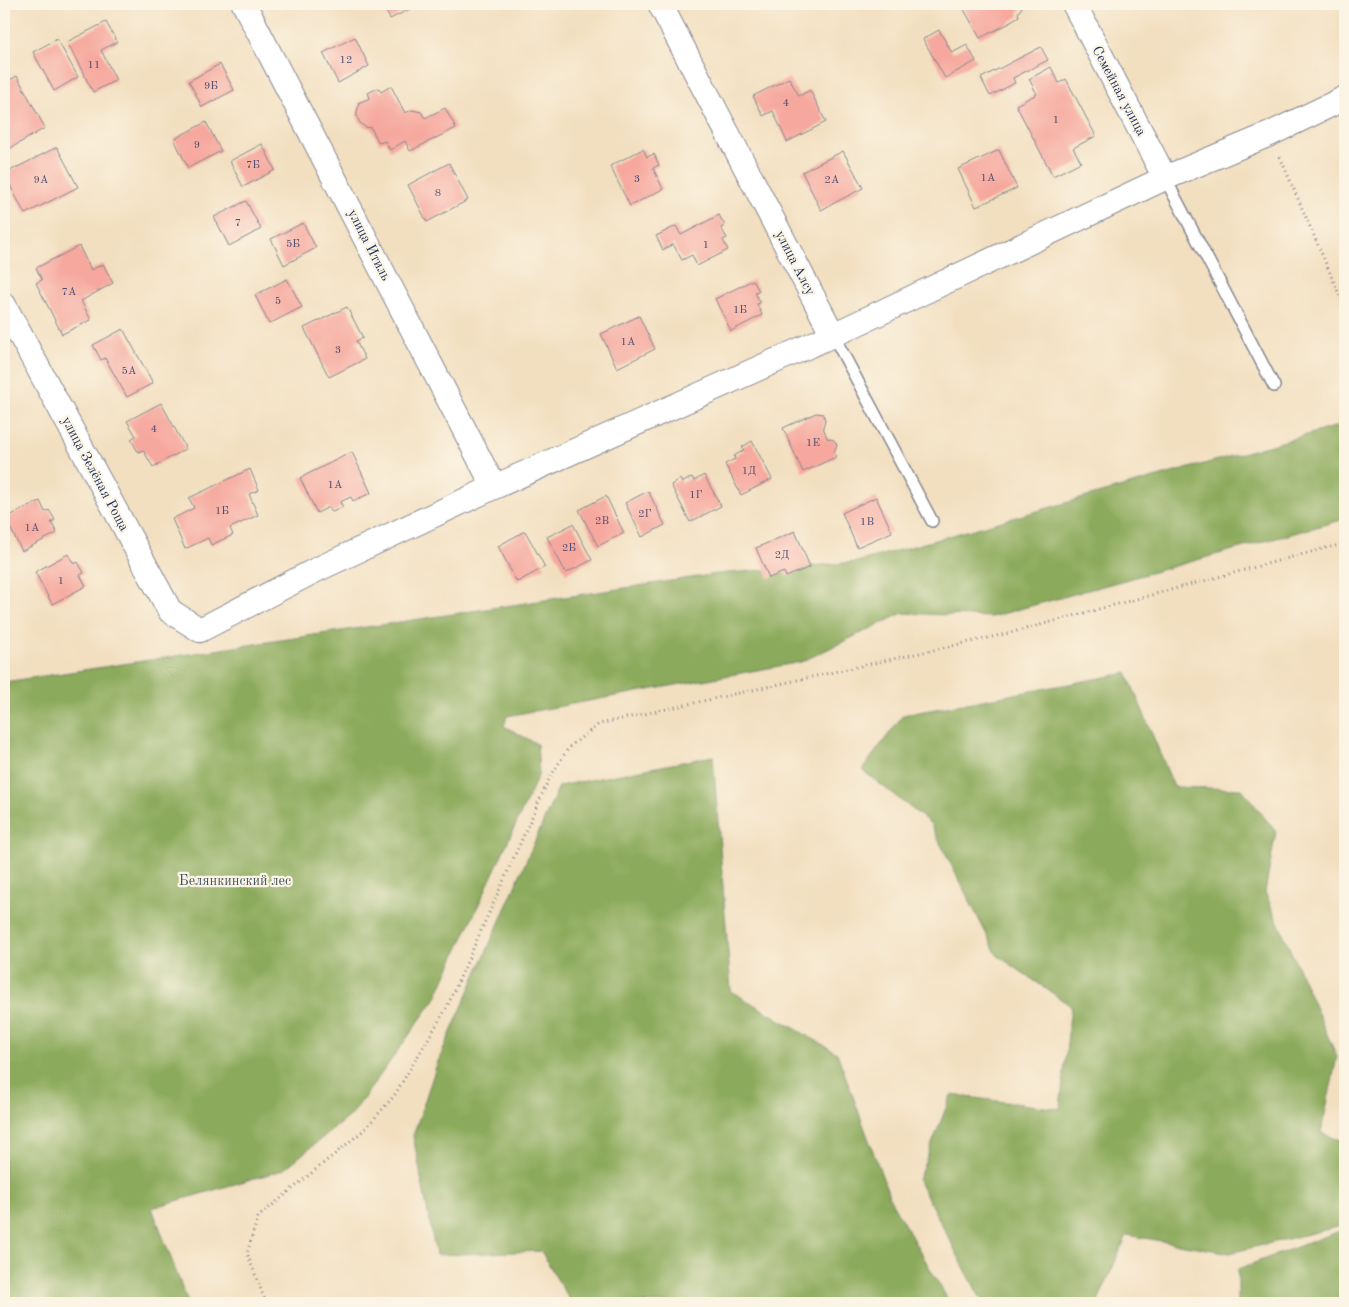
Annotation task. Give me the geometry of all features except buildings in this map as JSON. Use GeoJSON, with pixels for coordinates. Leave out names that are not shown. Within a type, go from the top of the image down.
{"type":"FeatureCollection","features":[{"type":"Feature","properties":{"kind":"street","name":"улица Итиль"},"geometry":{"type":"LineString","coordinates":[[244,4],[494,487]]}},
{"type":"Feature","properties":{"kind":"street","name":"улица Алсу"},"geometry":{"type":"LineString","coordinates":[[660,4],[832,335]]}},
{"type":"Feature","properties":{"kind":"street","name":"Семейная улица"},"geometry":{"type":"LineString","coordinates":[[1074,4],[1165,178]]}},
{"type":"Feature","properties":{"kind":"street"},"geometry":{"type":"LineString","coordinates":[[494,487],[832,335],[1165,178],[1270,134],[1345,98]]}},
{"type":"Feature","properties":{"kind":"street","name":"улица Зелёная Роща"},"geometry":{"type":"LineString","coordinates":[[4,305],[170,611],[200,630],[316,570],[494,487]]}},
{"type":"Feature","properties":{"kind":"lane"},"geometry":{"type":"LineString","coordinates":[[1165,178],[1274,386]]}},
{"type":"Feature","properties":{"kind":"lane","name":"улица Алсу"},"geometry":{"type":"LineString","coordinates":[[832,335],[932,522]]}},
{"type":"Feature","properties":{"kind":"path"},"geometry":{"type":"LineString","coordinates":[[1270,134],[1345,308]]}},
{"type":"Feature","properties":{"kind":"path"},"geometry":{"type":"LineString","coordinates":[[266,1303],[247,1253],[258,1217],[364,1130],[394,1096],[446,1009],[548,781],[569,746],[599,724],[1010,632],[1345,544]]}},
{"type":"Feature","properties":{"kind":"green space","name":"Белянкинский лес"},"geometry":{"type":"Polygon","coordinates":[[[1345,424],[1345,519],[991,617],[903,613],[801,662],[507,716],[504,726],[537,744],[539,774],[435,999],[353,1113],[283,1170],[152,1208],[188,1303],[4,1303],[4,682],[717,574],[857,562],[1345,424]]]}},
{"type":"Feature","properties":{"kind":"green space"},"geometry":{"type":"Polygon","coordinates":[[[1127,673],[1174,787],[1242,789],[1276,832],[1265,892],[1337,1057],[1321,1133],[1345,1142],[1345,1225],[1230,1253],[1127,1235],[1097,1303],[983,1303],[918,1180],[951,1095],[1060,1109],[1071,1006],[997,955],[930,823],[862,770],[903,715],[1127,673]]]}},
{"type":"Feature","properties":{"kind":"green space"},"geometry":{"type":"Polygon","coordinates":[[[713,756],[731,991],[837,1053],[892,1203],[950,1303],[571,1303],[541,1251],[436,1255],[413,1136],[437,1064],[559,786],[713,756]]]}},
{"type":"Feature","properties":{"kind":"green space"},"geometry":{"type":"Polygon","coordinates":[[[1345,1229],[1345,1303],[1238,1303],[1238,1269],[1345,1229]]]}}]}
